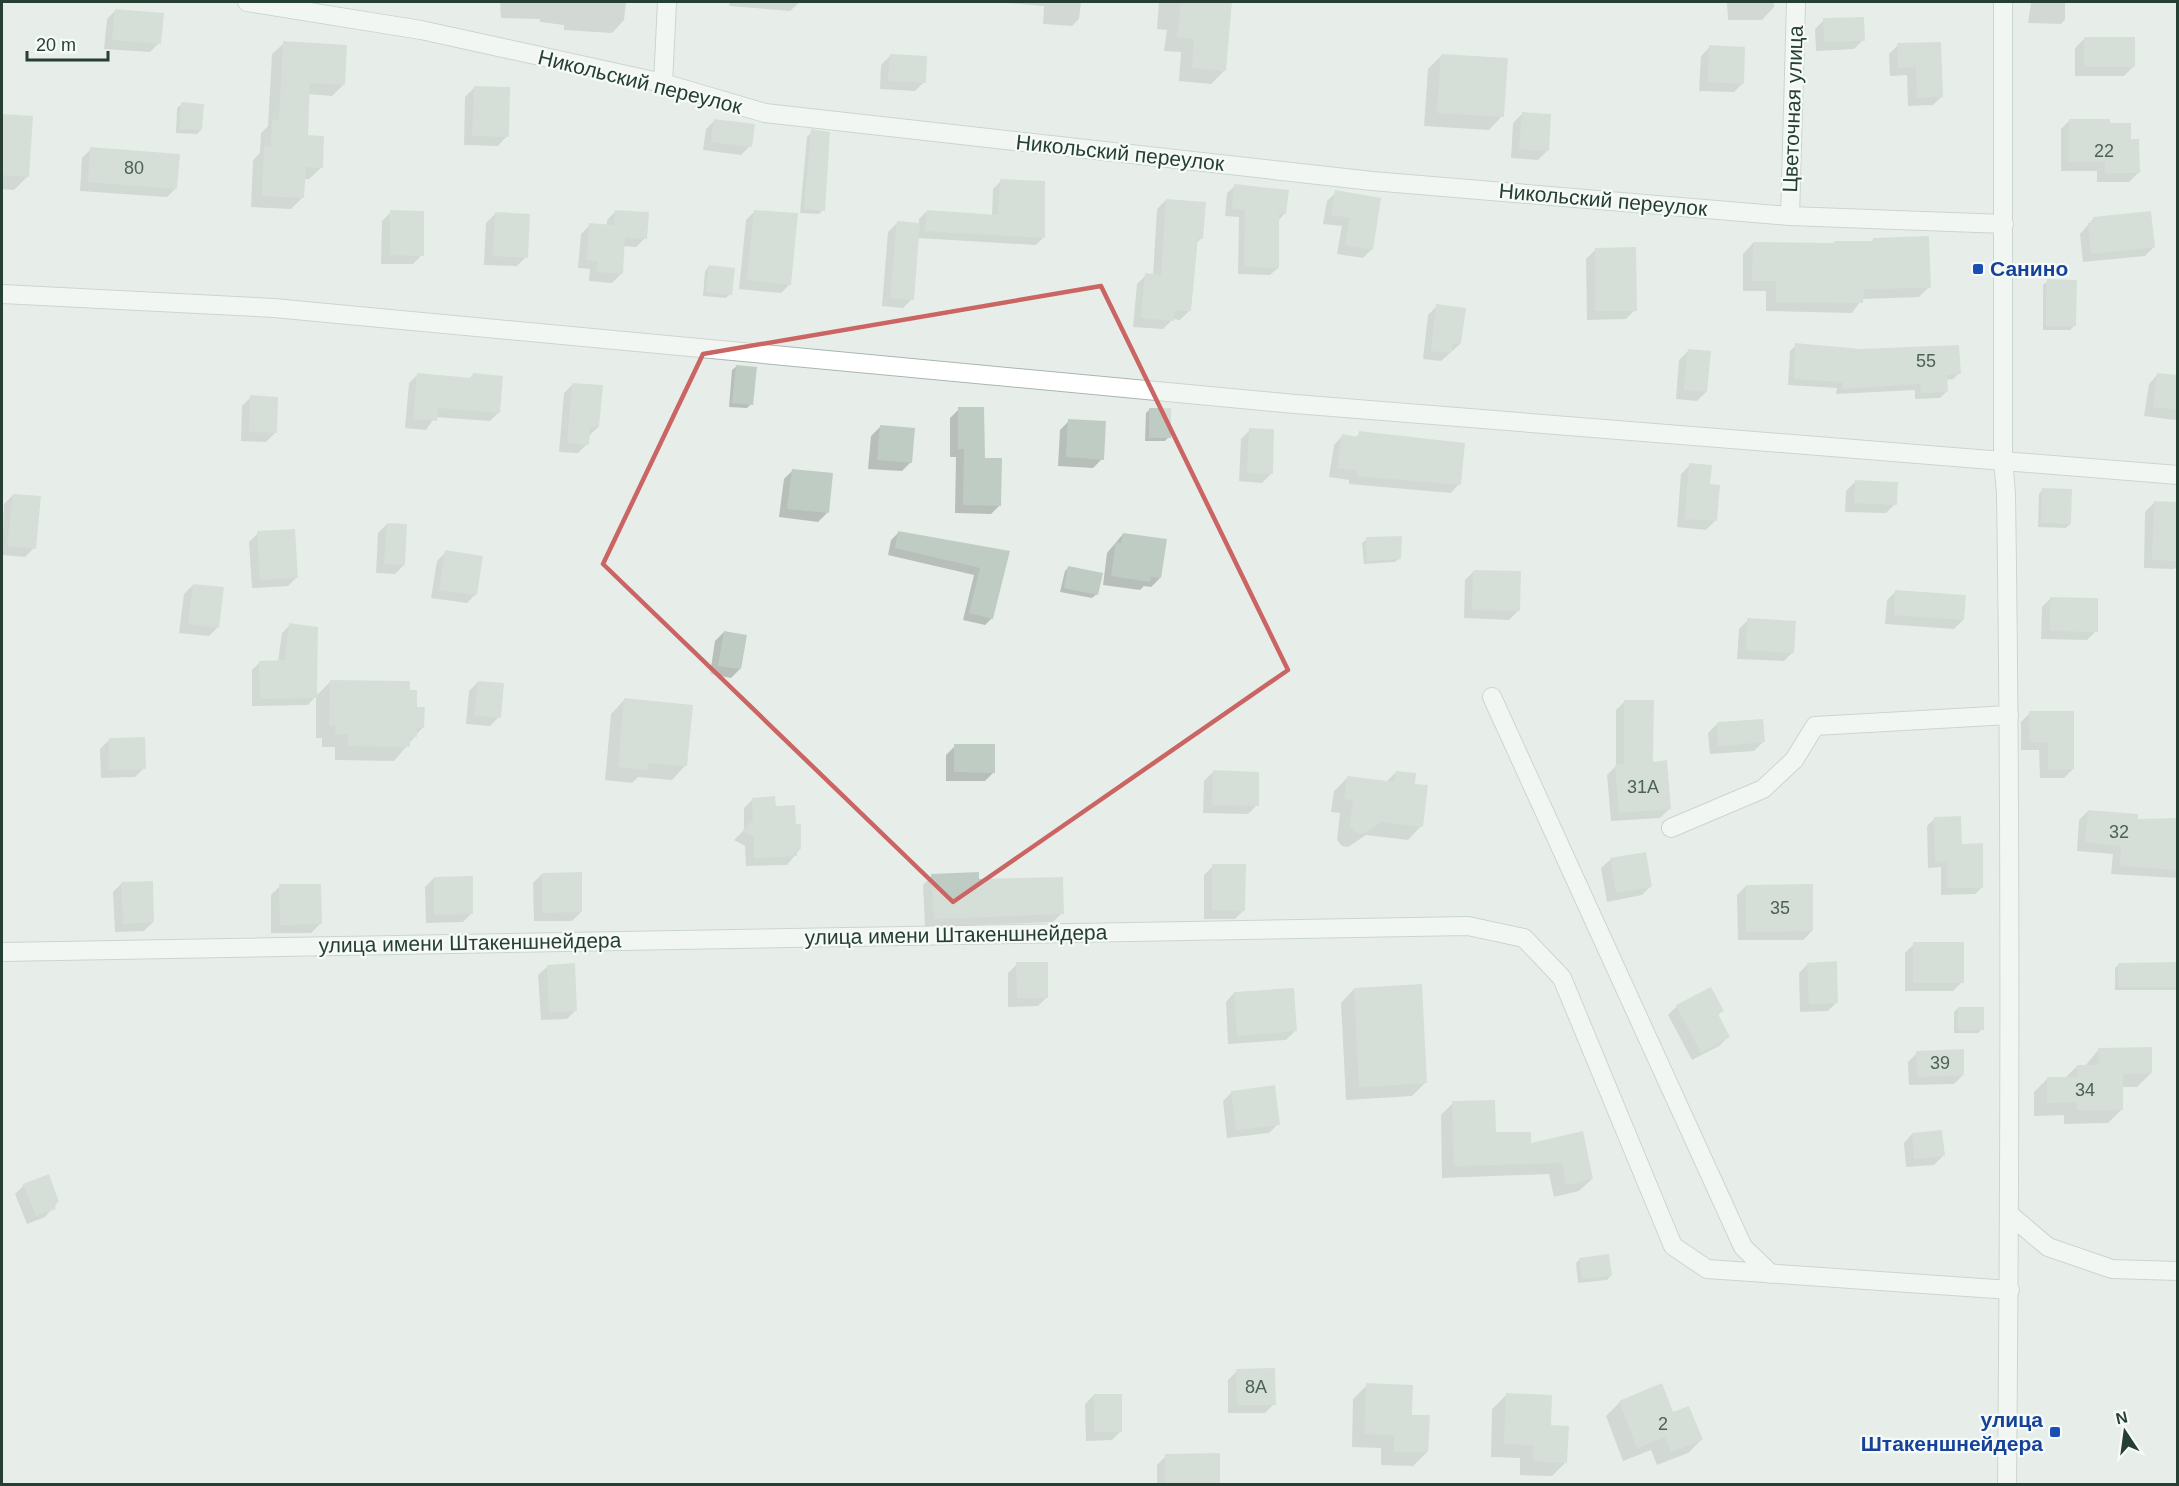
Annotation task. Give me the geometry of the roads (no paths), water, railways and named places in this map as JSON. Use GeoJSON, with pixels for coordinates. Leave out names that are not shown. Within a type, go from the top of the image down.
{"type":"FeatureCollection","features":[{"type":"Feature","properties":{"kind":"street","name":"Никольский переулок"},"geometry":{"type":"LineString","coordinates":[[247,2],[421,30],[663,83],[765,113],[1372,180],[1790,216],[2004,224]]}},
{"type":"Feature","properties":{"kind":"street"},"geometry":{"type":"LineString","coordinates":[[663,83],[667,2]]}},
{"type":"Feature","properties":{"kind":"street","name":"Цветочная улица"},"geometry":{"type":"LineString","coordinates":[[1790,216],[1796,2]]}},
{"type":"Feature","properties":{"kind":"street"},"geometry":{"type":"LineString","coordinates":[[2003,2],[2002,459],[2006,494],[2009,716],[2010,1290],[2007,1485]]}},
{"type":"Feature","properties":{"kind":"street"},"geometry":{"type":"LineString","coordinates":[[2,294],[274,308],[1307,405],[2002,459],[2178,475]]}},
{"type":"Feature","properties":{"kind":"street"},"geometry":{"type":"LineString","coordinates":[[1492,697],[1743,1247],[1771,1274],[2010,1290]]}},
{"type":"Feature","properties":{"kind":"street"},"geometry":{"type":"LineString","coordinates":[[1671,828],[1763,789],[1794,760],[1815,726],[2009,716]]}},
{"type":"Feature","properties":{"kind":"street","name":"улица имени Штакеншнейдера"},"geometry":{"type":"LineString","coordinates":[[2,952],[1468,926],[1524,939],[1562,978],[1673,1246],[1707,1269],[1771,1274]]}},
{"type":"Feature","properties":{"kind":"street"},"geometry":{"type":"LineString","coordinates":[[2009,1214],[2048,1246],[2112,1269],[2178,1271]]}},
{"type":"Feature","properties":{"kind":"place","name":"Санино"},"geometry":{"type":"Point","coordinates":[1978,269]}},
{"type":"Feature","properties":{"kind":"place","name":"улица Штакеншнейдера"},"geometry":{"type":"Point","coordinates":[2055,1432]}}]}
